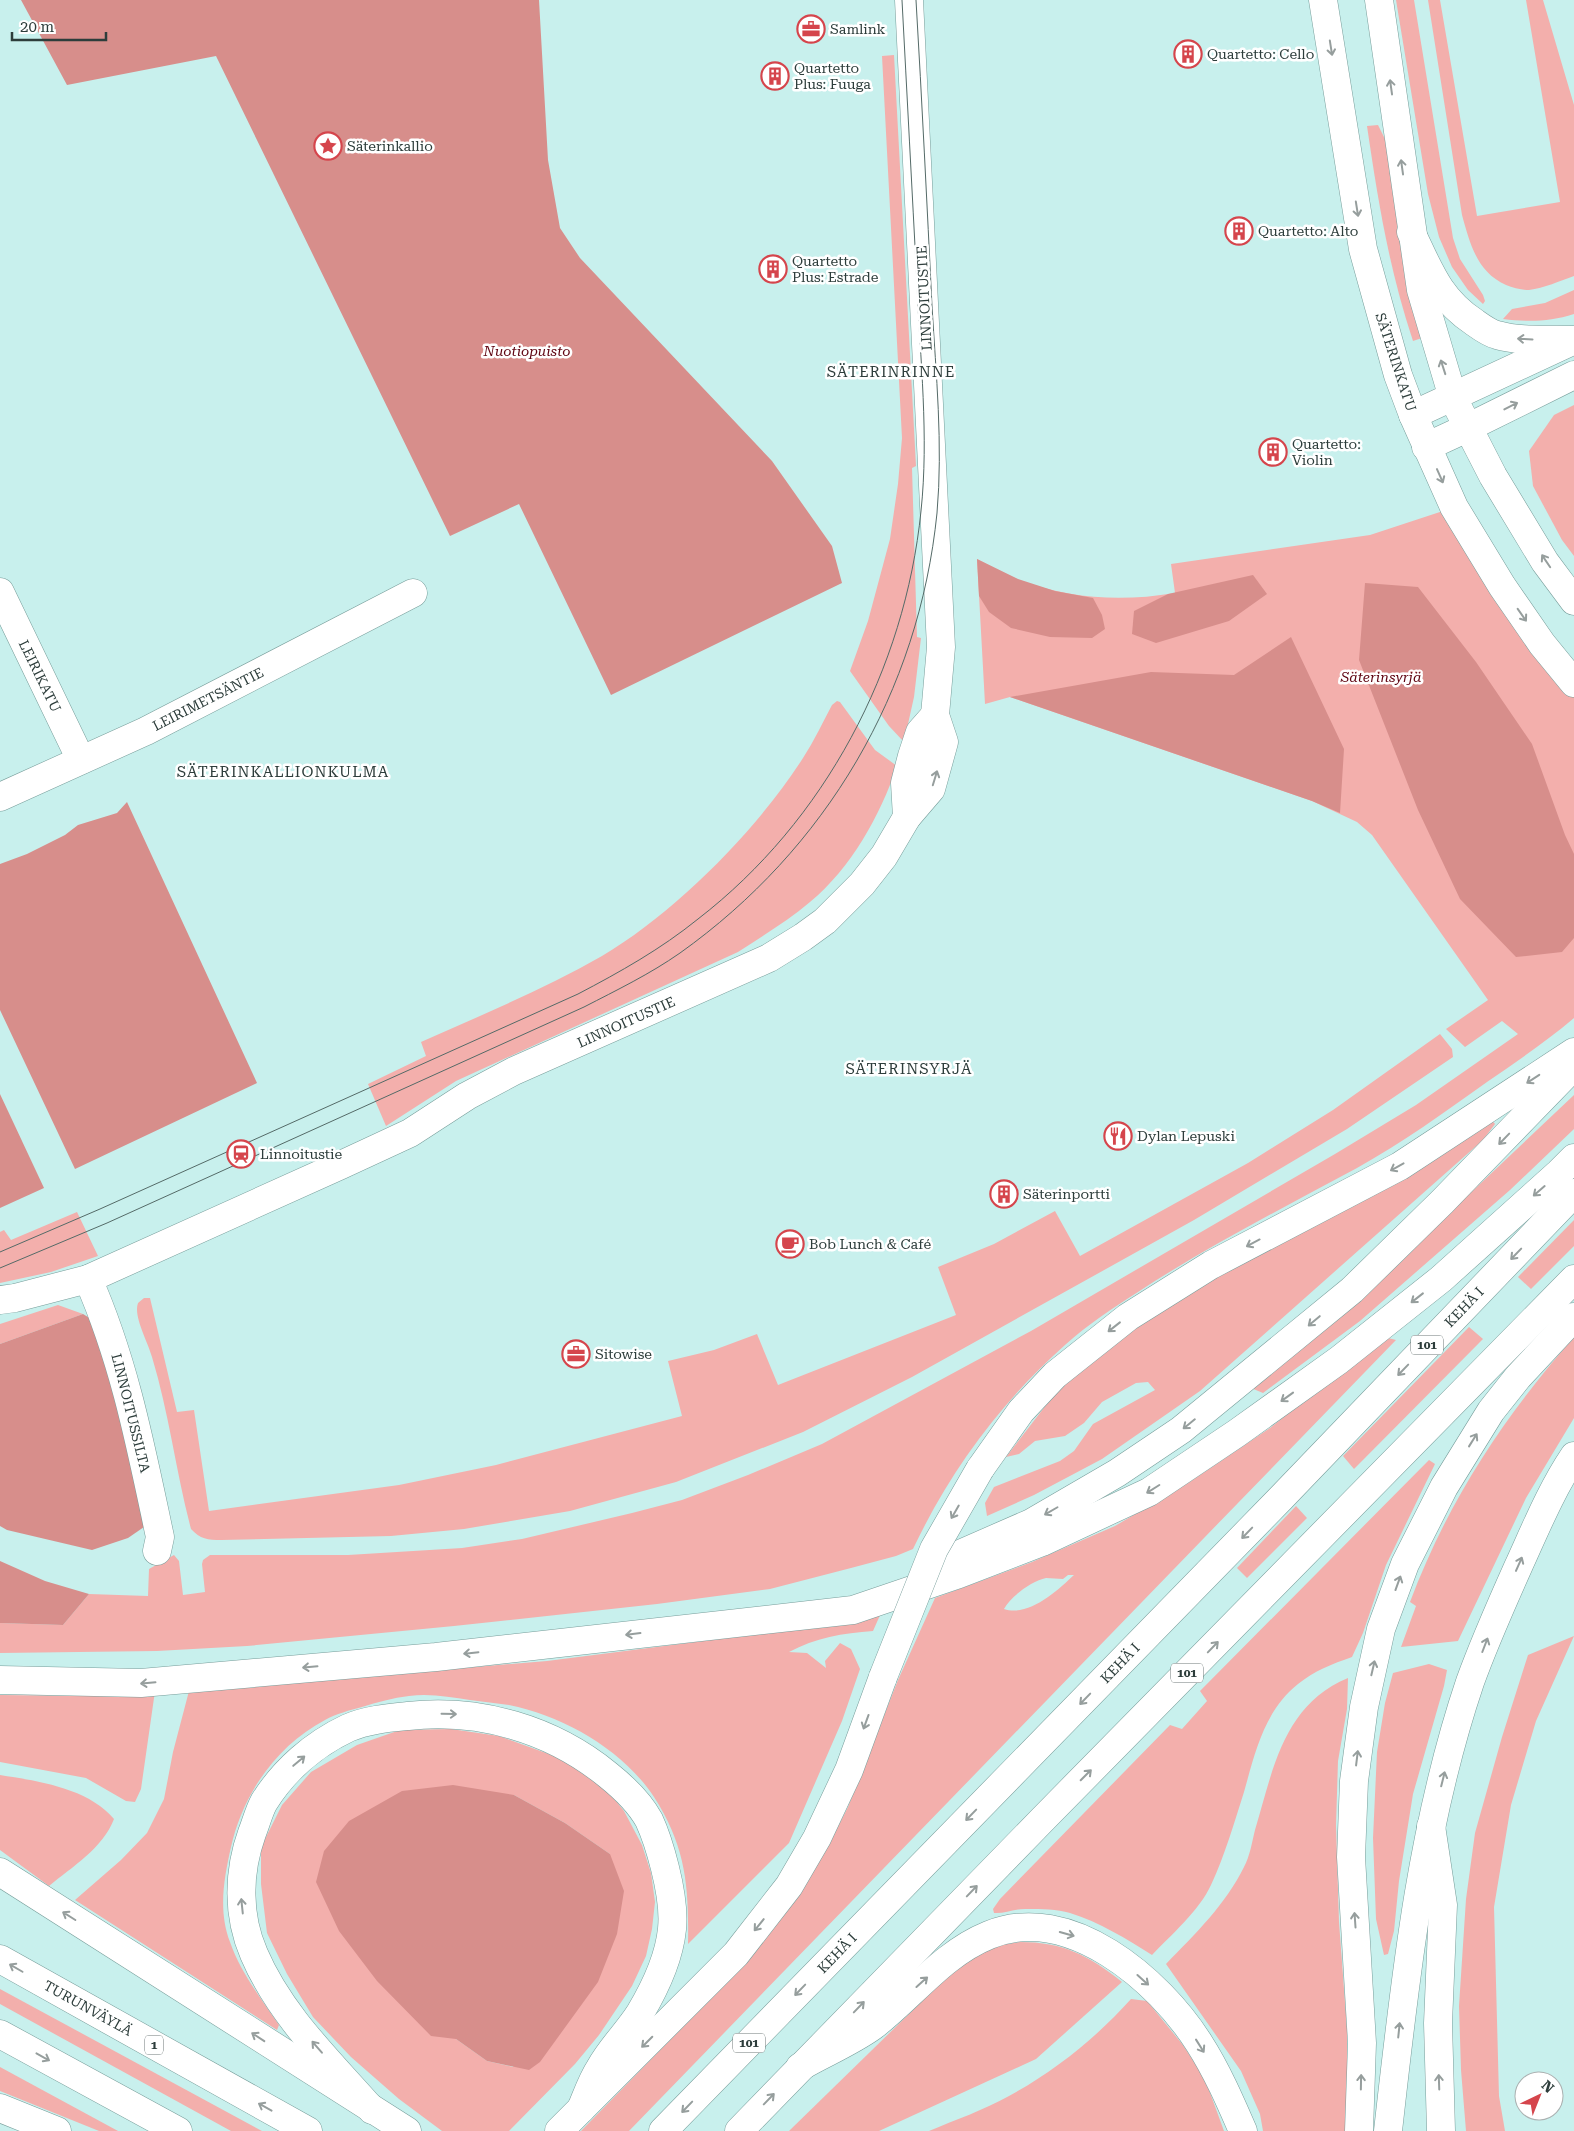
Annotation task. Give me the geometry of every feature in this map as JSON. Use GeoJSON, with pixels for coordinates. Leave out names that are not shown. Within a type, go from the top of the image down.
{"type":"FeatureCollection","features":[{"type":"Feature","properties":{"kind":"main road","name":"LINNOITUSTIE"},"geometry":{"type":"LineString","coordinates":[[0,1300],[88,1279],[382,1147],[410,1133],[467,1096],[514,1071],[769,958],[825,921],[862,884],[884,856],[906,817],[931,789],[944,742],[935,715],[941,647],[909,0]]}},
{"type":"Feature","properties":{"kind":"main road","name":"SÄTERINKATU"},"geometry":{"type":"LineString","coordinates":[[1323,0],[1363,250],[1398,375],[1426,446],[1454,507],[1502,586],[1542,644],[1574,683]]}},
{"type":"Feature","properties":{"kind":"main road"},"geometry":{"type":"LineString","coordinates":[[1379,0],[1411,232],[1423,296],[1453,398],[1493,476],[1545,562],[1574,601]]}},
{"type":"Feature","properties":{"kind":"main road"},"geometry":{"type":"LineString","coordinates":[[1411,232],[1443,295],[1464,316],[1496,335],[1522,339],[1574,340]]}},
{"type":"Feature","properties":{"kind":"main road"},"geometry":{"type":"LineString","coordinates":[[1413,415],[1574,340]]}},
{"type":"Feature","properties":{"kind":"main road"},"geometry":{"type":"LineString","coordinates":[[1426,446],[1467,428],[1574,375]]}},
{"type":"Feature","properties":{"kind":"main road","name":"LEIRIKATU"},"geometry":{"type":"LineString","coordinates":[[0,592],[80,760]]}},
{"type":"Feature","properties":{"kind":"main road","name":"LEIRIMETSÄNTIE"},"geometry":{"type":"LineString","coordinates":[[0,797],[146,731],[413,593]]}},
{"type":"Feature","properties":{"kind":"main road"},"geometry":{"type":"LineString","coordinates":[[559,2131],[736,1954],[789,1886],[818,1838],[849,1770],[883,1677],[934,1549],[980,1470],[1021,1411],[1054,1375],[1128,1317],[1211,1265],[1400,1166],[1574,1052]]}},
{"type":"Feature","properties":{"kind":"main road"},"geometry":{"type":"LineString","coordinates":[[681,1628],[845,1594],[948,1559],[1031,1523],[1117,1473],[1181,1430],[1352,1290],[1442,1202],[1574,1066]]}},
{"type":"Feature","properties":{"kind":"main road"},"geometry":{"type":"LineString","coordinates":[[0,1680],[141,1683],[436,1657],[853,1610],[959,1574],[1042,1542],[1149,1492],[1237,1433],[1339,1360],[1441,1279],[1574,1158]]}},
{"type":"Feature","properties":{"kind":"main road","name":"KEHÄ I"},"geometry":{"type":"LineString","coordinates":[[663,2131],[1274,1505],[1574,1193]]}},
{"type":"Feature","properties":{"kind":"main road","name":"LINNOITUSSILTA"},"geometry":{"type":"LineString","coordinates":[[88,1279],[106,1319],[131,1401],[160,1537],[157,1551]]}},
{"type":"Feature","properties":{"kind":"main road","name":"101"},"geometry":{"type":"LineString","coordinates":[[739,2131],[1574,1280]]}},
{"type":"Feature","properties":{"kind":"main road"},"geometry":{"type":"LineString","coordinates":[[1359,2131],[1362,2043],[1351,1857],[1354,1782],[1364,1707],[1381,1629],[1405,1564],[1444,1487],[1491,1411],[1518,1377],[1574,1317]]}},
{"type":"Feature","properties":{"kind":"main road"},"geometry":{"type":"LineString","coordinates":[[1388,2131],[1406,1976],[1431,1826],[1450,1752],[1470,1682],[1499,1608],[1539,1521],[1574,1456]]}},
{"type":"Feature","properties":{"kind":"main road"},"geometry":{"type":"LineString","coordinates":[[372,2110],[289,2016],[267,1982],[252,1951],[243,1919],[240,1886],[247,1848],[263,1804],[286,1772],[318,1744],[350,1727],[386,1718],[424,1714],[456,1714],[504,1723],[550,1737],[589,1760],[624,1788],[648,1819],[662,1853],[671,1892],[672,1930],[660,1976],[640,2013],[600,2067],[581,2109]]}},
{"type":"Feature","properties":{"kind":"main road"},"geometry":{"type":"LineString","coordinates":[[1431,1826],[1443,1905],[1438,2023],[1441,2131]]}},
{"type":"Feature","properties":{"kind":"main road"},"geometry":{"type":"LineString","coordinates":[[0,1872],[407,2131]]}},
{"type":"Feature","properties":{"kind":"main road"},"geometry":{"type":"LineString","coordinates":[[800,2067],[872,2026],[954,1954],[990,1934],[1017,1928],[1041,1928],[1069,1934],[1095,1944],[1144,1979],[1170,2007],[1198,2042],[1223,2084],[1243,2131]]}},
{"type":"Feature","properties":{"kind":"main road","name":"TURUNVÄYLÄ"},"geometry":{"type":"LineString","coordinates":[[0,1959],[308,2131]]}},
{"type":"Feature","properties":{"kind":"main road"},"geometry":{"type":"LineString","coordinates":[[0,2034],[178,2131]]}},
{"type":"Feature","properties":{"kind":"main road"},"geometry":{"type":"LineString","coordinates":[[0,2108],[53,2129]]}},
{"type":"Feature","properties":{"kind":"main road"},"geometry":{"type":"LineString","coordinates":[[0,2124],[53,2129]]}},
{"type":"Feature","properties":{"kind":"green space","name":"Nuotiopuisto"},"geometry":{"type":"Polygon","coordinates":[[[21,0],[539,0],[548,160],[560,228],[580,258],[772,461],[832,546],[842,583],[611,695],[519,504],[450,536],[216,56],[67,85],[21,0]]]}},
{"type":"Feature","properties":{"kind":"green space"},"geometry":{"type":"Polygon","coordinates":[[[1396,0],[1414,0],[1453,238],[1460,259],[1483,295],[1485,301],[1483,304],[1468,290],[1452,267],[1439,237],[1428,194],[1396,0]]]}},
{"type":"Feature","properties":{"kind":"green space"},"geometry":{"type":"Polygon","coordinates":[[[1428,0],[1440,0],[1477,216],[1560,202],[1526,0],[1543,0],[1574,105],[1574,276],[1535,289],[1518,289],[1506,285],[1488,273],[1476,256],[1462,215],[1428,0]]]}},
{"type":"Feature","properties":{"kind":"green space"},"geometry":{"type":"Polygon","coordinates":[[[894,55],[916,466],[912,468],[917,637],[921,638],[914,697],[904,742],[889,726],[850,671],[868,621],[890,539],[902,438],[882,56],[894,55]]]}},
{"type":"Feature","properties":{"kind":"green space"},"geometry":{"type":"Polygon","coordinates":[[[1378,125],[1389,147],[1428,336],[1413,341],[1397,288],[1375,181],[1367,126],[1378,125]]]}},
{"type":"Feature","properties":{"kind":"green space"},"geometry":{"type":"Polygon","coordinates":[[[1574,290],[1574,314],[1538,321],[1503,319],[1512,309],[1545,303],[1574,290]]]}},
{"type":"Feature","properties":{"kind":"green space"},"geometry":{"type":"Polygon","coordinates":[[[1574,405],[1574,556],[1562,540],[1533,486],[1529,451],[1554,415],[1574,405]]]}},
{"type":"Feature","properties":{"kind":"green space","name":"Säterinsyrjä"},"geometry":{"type":"Polygon","coordinates":[[[1446,510],[1543,662],[1574,697],[1574,1018],[1520,1059],[1390,1148],[1164,1275],[1082,1331],[1019,1390],[979,1439],[943,1492],[913,1549],[896,1556],[770,1589],[657,1604],[247,1646],[157,1651],[0,1653],[0,1623],[63,1625],[89,1594],[148,1596],[149,1569],[174,1555],[179,1561],[183,1595],[205,1592],[202,1564],[203,1560],[210,1555],[348,1555],[462,1548],[522,1539],[632,1513],[682,1500],[748,1475],[822,1444],[1031,1331],[1416,1105],[1518,1034],[1502,1021],[1465,1047],[1446,1029],[1488,1000],[1372,835],[1357,822],[1312,801],[1010,697],[985,704],[977,559],[1019,580],[1077,595],[1116,598],[1155,596],[1175,593],[1171,564],[1370,535],[1446,510]]]}},
{"type":"Feature","properties":{"kind":"green space"},"geometry":{"type":"Polygon","coordinates":[[[977,559],[1018,579],[1055,591],[1093,598],[1102,615],[1105,629],[1092,638],[1050,637],[1011,628],[989,612],[979,596],[977,559]]]}},
{"type":"Feature","properties":{"kind":"green space"},"geometry":{"type":"Polygon","coordinates":[[[1253,575],[1267,594],[1229,621],[1156,643],[1132,634],[1134,611],[1168,594],[1253,575]]]}},
{"type":"Feature","properties":{"kind":"green space","name":"Säterinsyrjä"},"geometry":{"type":"Polygon","coordinates":[[[1365,583],[1418,587],[1476,662],[1532,744],[1565,835],[1574,854],[1574,938],[1562,952],[1516,957],[1460,899],[1418,810],[1359,660],[1365,583]]]}},
{"type":"Feature","properties":{"kind":"green space"},"geometry":{"type":"Polygon","coordinates":[[[1291,637],[1344,749],[1340,813],[1312,801],[1010,697],[1151,672],[1234,675],[1291,637]]]}},
{"type":"Feature","properties":{"kind":"green space"},"geometry":{"type":"Polygon","coordinates":[[[837,701],[840,702],[875,750],[897,766],[873,822],[851,857],[825,888],[793,916],[738,952],[456,1081],[386,1126],[368,1084],[426,1056],[421,1042],[558,980],[602,956],[658,917],[713,868],[763,813],[803,758],[832,705],[837,701]]]}},
{"type":"Feature","properties":{"kind":"green space"},"geometry":{"type":"Polygon","coordinates":[[[127,802],[257,1083],[75,1169],[0,1010],[0,864],[27,854],[65,835],[78,825],[117,813],[127,802]]]}},
{"type":"Feature","properties":{"kind":"green space"},"geometry":{"type":"Polygon","coordinates":[[[1440,1034],[1452,1049],[1453,1057],[1347,1129],[1194,1220],[912,1377],[803,1432],[676,1482],[570,1511],[464,1529],[391,1536],[212,1540],[198,1535],[191,1529],[158,1378],[138,1315],[138,1303],[144,1298],[150,1298],[177,1412],[194,1410],[209,1511],[399,1485],[496,1465],[682,1416],[668,1361],[714,1350],[757,1334],[778,1385],[956,1315],[938,1267],[994,1244],[1055,1211],[1080,1256],[1248,1163],[1333,1110],[1440,1034]]]}},
{"type":"Feature","properties":{"kind":"green space"},"geometry":{"type":"Polygon","coordinates":[[[0,1094],[44,1188],[0,1208],[0,1094]]]}},
{"type":"Feature","properties":{"kind":"green space"},"geometry":{"type":"Polygon","coordinates":[[[1574,1095],[1574,1129],[1510,1190],[1360,1321],[1263,1393],[1251,1388],[1407,1253],[1574,1095]]]}},
{"type":"Feature","properties":{"kind":"green space"},"geometry":{"type":"Polygon","coordinates":[[[1491,1119],[1495,1124],[1483,1140],[1200,1391],[1102,1459],[1034,1495],[987,1516],[985,1503],[994,1487],[1060,1461],[1074,1451],[1093,1424],[1155,1390],[1148,1382],[1136,1383],[1102,1402],[1084,1423],[1065,1436],[1035,1441],[1019,1454],[1006,1457],[1060,1387],[1113,1342],[1200,1285],[1264,1253],[1437,1156],[1491,1119]]]}},
{"type":"Feature","properties":{"kind":"green space"},"geometry":{"type":"Polygon","coordinates":[[[77,1212],[98,1256],[51,1272],[0,1283],[0,1232],[4,1230],[11,1240],[77,1212]]]}},
{"type":"Feature","properties":{"kind":"green space"},"geometry":{"type":"Polygon","coordinates":[[[1574,1220],[1574,1246],[1531,1289],[1518,1277],[1574,1220]]]}},
{"type":"Feature","properties":{"kind":"green space"},"geometry":{"type":"Polygon","coordinates":[[[58,1305],[83,1314],[0,1344],[0,1324],[58,1305]]]}},
{"type":"Feature","properties":{"kind":"green space"},"geometry":{"type":"Polygon","coordinates":[[[83,1314],[104,1327],[144,1527],[128,1538],[92,1550],[7,1530],[0,1526],[0,1344],[83,1314]]]}},
{"type":"Feature","properties":{"kind":"green space"},"geometry":{"type":"Polygon","coordinates":[[[1469,1327],[1483,1339],[1354,1469],[1343,1456],[1469,1327]]]}},
{"type":"Feature","properties":{"kind":"green space"},"geometry":{"type":"Polygon","coordinates":[[[1574,1337],[1574,1418],[1526,1498],[1458,1641],[1401,1647],[1416,1606],[1410,1602],[1425,1565],[1460,1495],[1501,1430],[1524,1398],[1574,1337]]]}},
{"type":"Feature","properties":{"kind":"green space"},"geometry":{"type":"Polygon","coordinates":[[[1388,1338],[1396,1340],[629,2131],[581,2131],[714,1995],[797,1894],[826,1850],[848,1807],[898,1680],[935,1598],[1032,1562],[1115,1526],[1188,1483],[1270,1428],[1334,1377],[1388,1338]],[[1068,1575],[1063,1579],[1046,1578],[1035,1582],[1017,1594],[1004,1609],[1023,1609],[1033,1606],[1051,1595],[1074,1575],[1068,1575]]]}},
{"type":"Feature","properties":{"kind":"green space"},"geometry":{"type":"Polygon","coordinates":[[[1429,1460],[1435,1464],[1386,1565],[1363,1633],[1352,1657],[1337,1662],[1304,1679],[1286,1695],[1277,1707],[1262,1734],[1229,1839],[1211,1885],[1206,1895],[1176,1931],[1152,1955],[1102,1926],[1070,1913],[1024,1909],[994,1913],[993,1909],[1000,1899],[1170,1725],[1182,1729],[1207,1701],[1200,1691],[1429,1460]]]}},
{"type":"Feature","properties":{"kind":"green space"},"geometry":{"type":"Polygon","coordinates":[[[1296,1506],[1307,1518],[1247,1578],[1237,1568],[1296,1506]]]}},
{"type":"Feature","properties":{"kind":"green space"},"geometry":{"type":"Polygon","coordinates":[[[0,1561],[45,1581],[89,1594],[63,1625],[0,1623],[0,1561]]]}},
{"type":"Feature","properties":{"kind":"green space"},"geometry":{"type":"Polygon","coordinates":[[[881,1613],[873,1631],[830,1637],[809,1643],[789,1652],[807,1653],[826,1668],[825,1661],[840,1643],[851,1649],[860,1669],[842,1721],[789,1843],[688,1944],[688,1904],[679,1850],[665,1815],[654,1797],[626,1764],[590,1738],[550,1717],[509,1705],[432,1695],[417,1695],[385,1700],[343,1712],[325,1720],[291,1743],[277,1758],[264,1773],[244,1808],[236,1827],[226,1871],[223,1895],[224,1918],[226,1930],[239,1964],[279,2025],[277,2030],[75,1900],[121,1860],[147,1833],[164,1799],[173,1752],[189,1691],[547,1661],[758,1634],[881,1613]]]}},
{"type":"Feature","properties":{"kind":"green space"},"geometry":{"type":"Polygon","coordinates":[[[1574,1636],[1536,1721],[1511,1805],[1494,1907],[1499,2096],[1505,2131],[1466,2131],[1461,2070],[1459,2006],[1466,1899],[1475,1833],[1502,1737],[1528,1655],[1574,1636]]]}},
{"type":"Feature","properties":{"kind":"green space"},"geometry":{"type":"Polygon","coordinates":[[[1429,1664],[1447,1670],[1413,1794],[1399,1881],[1394,1931],[1388,1954],[1384,1955],[1376,1919],[1373,1838],[1377,1752],[1385,1703],[1393,1673],[1429,1664]]]}},
{"type":"Feature","properties":{"kind":"green space"},"geometry":{"type":"Polygon","coordinates":[[[1348,1678],[1347,1709],[1338,1761],[1336,1825],[1339,1922],[1347,2029],[1347,2131],[1263,2131],[1260,2114],[1241,2071],[1166,1964],[1199,1930],[1237,1881],[1249,1854],[1275,1763],[1295,1722],[1309,1705],[1326,1690],[1348,1678]]]}},
{"type":"Feature","properties":{"kind":"green space"},"geometry":{"type":"Polygon","coordinates":[[[155,1691],[141,1789],[135,1802],[126,1801],[86,1778],[0,1762],[0,1695],[91,1696],[155,1691]]]}},
{"type":"Feature","properties":{"kind":"green space"},"geometry":{"type":"Polygon","coordinates":[[[451,1729],[499,1736],[557,1757],[603,1785],[624,1811],[642,1845],[651,1873],[655,1902],[652,1929],[646,1956],[632,1986],[599,2035],[575,2064],[509,2131],[442,2131],[399,2099],[351,2057],[313,2017],[287,1974],[267,1933],[261,1884],[261,1847],[282,1805],[311,1772],[357,1745],[400,1730],[451,1729]],[[514,1795],[456,2039],[487,2061],[513,2067],[610,1854],[565,1823],[514,1795]]]}},
{"type":"Feature","properties":{"kind":"green space"},"geometry":{"type":"Polygon","coordinates":[[[0,1775],[46,1783],[77,1793],[103,1808],[114,1819],[95,1848],[49,1886],[0,1850],[0,1775]]]}},
{"type":"Feature","properties":{"kind":"green space"},"geometry":{"type":"Polygon","coordinates":[[[453,1785],[514,1795],[565,1823],[610,1854],[624,1891],[617,1934],[598,1982],[540,2062],[529,2070],[487,2061],[456,2039],[431,2036],[377,1981],[339,1931],[316,1882],[324,1851],[349,1821],[402,1791],[453,1785]]]}},
{"type":"Feature","properties":{"kind":"green space"},"geometry":{"type":"Polygon","coordinates":[[[1020,1942],[1049,1944],[1074,1952],[1098,1964],[1122,1982],[1036,2059],[879,2131],[789,2131],[952,1972],[985,1951],[1001,1945],[1020,1942]]]}},
{"type":"Feature","properties":{"kind":"green space"},"geometry":{"type":"Polygon","coordinates":[[[0,1989],[262,2131],[231,2131],[0,2004],[0,1989]]]}},
{"type":"Feature","properties":{"kind":"green space"},"geometry":{"type":"Polygon","coordinates":[[[1131,1999],[1147,2001],[1183,2045],[1205,2079],[1224,2131],[929,2131],[999,2101],[1043,2076],[1104,2027],[1131,1999]]]}},
{"type":"Feature","properties":{"kind":"green space"},"geometry":{"type":"Polygon","coordinates":[[[0,2067],[118,2131],[99,2131],[0,2091],[0,2067]]]}},
{"type":"Feature","properties":{"kind":"tram line"},"geometry":{"type":"LineString","coordinates":[[0,1252],[578,994],[640,960],[684,930],[743,880],[784,836],[820,788],[851,738],[877,684],[897,628],[912,570],[921,511],[924,454],[923,398],[902,0]]}},
{"type":"Feature","properties":{"kind":"tram line"},"geometry":{"type":"LineString","coordinates":[[0,1268],[107,1223],[584,1007],[633,982],[680,953],[732,912],[779,866],[821,815],[856,761],[886,703],[910,643],[927,579],[937,513],[939,487],[938,410],[916,0]]}},
{"type":"Feature","properties":{"kind":"place","name":"Samlink"},"geometry":{"type":"Point","coordinates":[811,29]}},
{"type":"Feature","properties":{"kind":"place","name":"Quartetto: Cello"},"geometry":{"type":"Point","coordinates":[1188,54]}},
{"type":"Feature","properties":{"kind":"place","name":"Quartetto Plus: Fuuga"},"geometry":{"type":"Point","coordinates":[775,76]}},
{"type":"Feature","properties":{"kind":"place","name":"Säterinkallio"},"geometry":{"type":"Point","coordinates":[328,146]}},
{"type":"Feature","properties":{"kind":"place","name":"Quartetto: Alto"},"geometry":{"type":"Point","coordinates":[1239,231]}},
{"type":"Feature","properties":{"kind":"place","name":"Quartetto Plus: Estrade"},"geometry":{"type":"Point","coordinates":[773,269]}},
{"type":"Feature","properties":{"kind":"place","name":"Quartetto: Violin"},"geometry":{"type":"Point","coordinates":[1273,452]}},
{"type":"Feature","properties":{"kind":"place","name":"Dylan Lepuski"},"geometry":{"type":"Point","coordinates":[1118,1136]}},
{"type":"Feature","properties":{"kind":"place","name":"Linnoitustie"},"geometry":{"type":"Point","coordinates":[241,1154]}},
{"type":"Feature","properties":{"kind":"place","name":"Säterinportti"},"geometry":{"type":"Point","coordinates":[1004,1194]}},
{"type":"Feature","properties":{"kind":"place","name":"Bob Lunch & Café"},"geometry":{"type":"Point","coordinates":[790,1244]}},
{"type":"Feature","properties":{"kind":"place","name":"Sitowise"},"geometry":{"type":"Point","coordinates":[576,1354]}},
{"type":"Feature","properties":{"kind":"district","name":"SÄTERINRINNE"},"geometry":{"type":"Point","coordinates":[891,372]}},
{"type":"Feature","properties":{"kind":"district","name":"SÄTERINKALLIONKULMA"},"geometry":{"type":"Point","coordinates":[283,772]}},
{"type":"Feature","properties":{"kind":"district","name":"SÄTERINSYRJÄ"},"geometry":{"type":"Point","coordinates":[909,1069]}}]}
